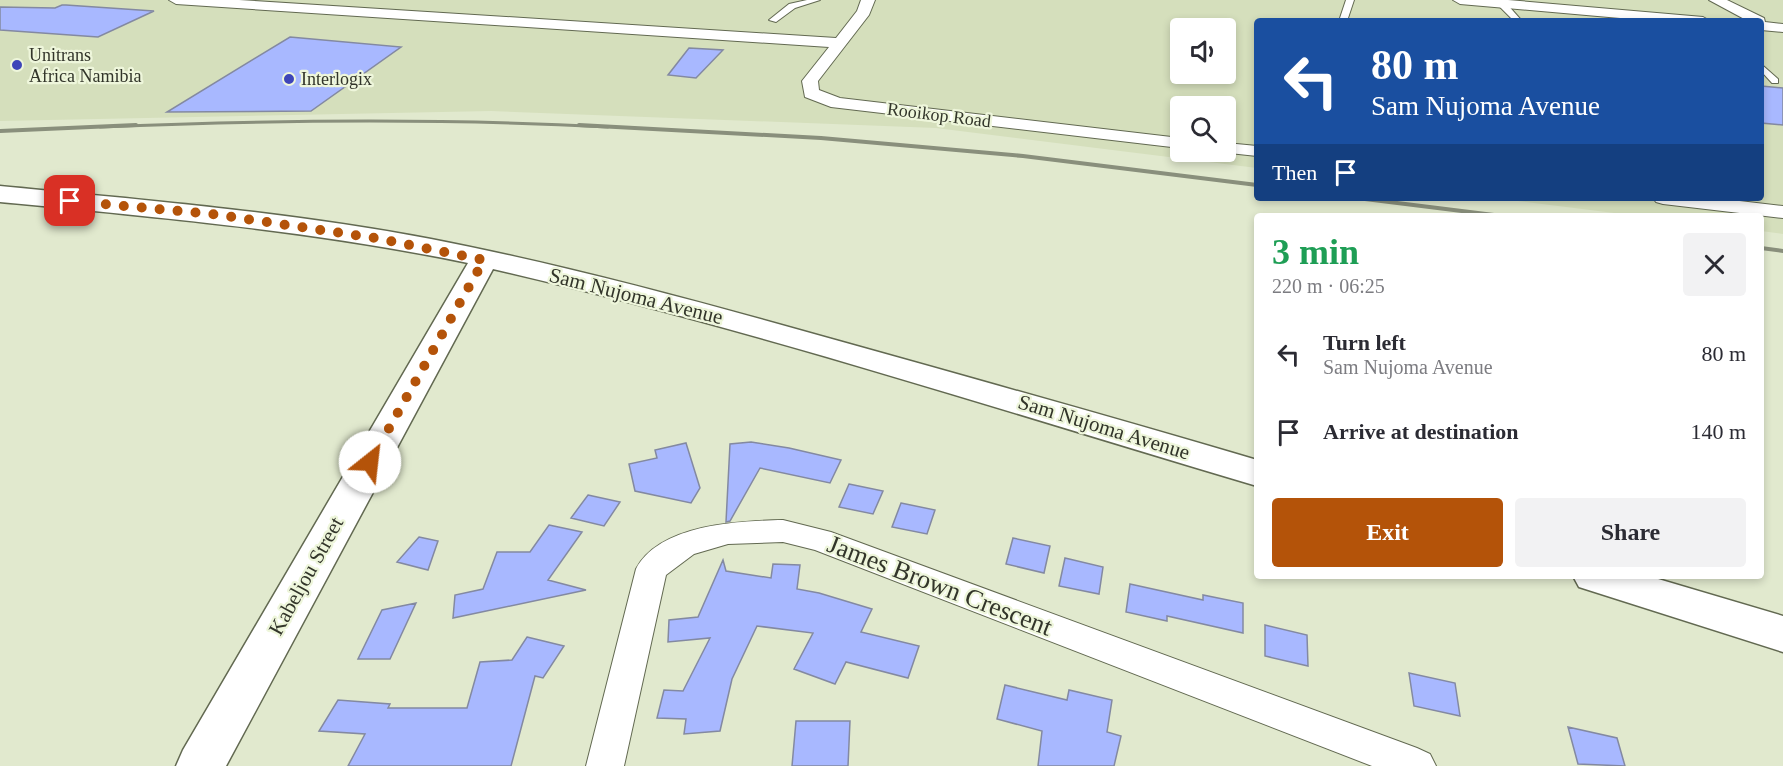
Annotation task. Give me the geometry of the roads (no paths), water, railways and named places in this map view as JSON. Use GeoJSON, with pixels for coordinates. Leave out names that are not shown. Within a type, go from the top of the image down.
{"type":"FeatureCollection","features":[{"type":"Feature","properties":{"kind":"street"},"geometry":{"type":"LineString","coordinates":[[176,0],[837,43]]}},
{"type":"Feature","properties":{"kind":"street","name":"Rooikop Road"},"geometry":{"type":"LineString","coordinates":[[868,0],[864,12],[837,43],[810,81],[811,93],[837,103],[1170,141]]}},
{"type":"Feature","properties":{"kind":"street"},"geometry":{"type":"LineString","coordinates":[[1460,0],[1668,18]]}},
{"type":"Feature","properties":{"kind":"street"},"geometry":{"type":"LineString","coordinates":[[1716,0],[1753,18]]}},
{"type":"Feature","properties":{"kind":"street"},"geometry":{"type":"LineString","coordinates":[[1236,149],[1254,151]]}},
{"type":"Feature","properties":{"kind":"street","name":"Sam Nujoma Avenue"},"geometry":{"type":"LineString","coordinates":[[0,194],[212,214],[375,238],[552,274],[718,317],[1059,413],[1254,472]]}},
{"type":"Feature","properties":{"kind":"street"},"geometry":{"type":"LineString","coordinates":[[1689,201],[1783,212]]}},
{"type":"Feature","properties":{"kind":"street","name":"Kabeljou Street"},"geometry":{"type":"LineString","coordinates":[[200,766],[484,260]]}},
{"type":"Feature","properties":{"kind":"street","name":"James Brown Crescent"},"geometry":{"type":"LineString","coordinates":[[605,766],[652,569],[684,545],[728,533],[783,531],[820,540],[1417,766]]}},
{"type":"Feature","properties":{"kind":"street"},"geometry":{"type":"LineString","coordinates":[[1603,579],[1783,634]]}},
{"type":"Feature","properties":{"kind":"lane"},"geometry":{"type":"LineString","coordinates":[[773,20],[792,6],[816,0]]}},
{"type":"Feature","properties":{"kind":"lane"},"geometry":{"type":"LineString","coordinates":[[1344,18],[1350,0]]}},
{"type":"Feature","properties":{"kind":"lane"},"geometry":{"type":"LineString","coordinates":[[1503,4],[1515,18]]}},
{"type":"Feature","properties":{"kind":"lane"},"geometry":{"type":"LineString","coordinates":[[1764,69],[1775,81]]}},
{"type":"Feature","properties":{"kind":"railway"},"geometry":{"type":"LineString","coordinates":[[100,127],[354,121],[481,122],[608,127]]}},
{"type":"Feature","properties":{"kind":"railway"},"geometry":{"type":"LineString","coordinates":[[0,131],[136,125]]}},
{"type":"Feature","properties":{"kind":"railway"},"geometry":{"type":"LineString","coordinates":[[579,125],[821,138],[1023,156],[1254,185]]}},
{"type":"Feature","properties":{"kind":"railway"},"geometry":{"type":"LineString","coordinates":[[1381,201],[1478,213]]}},
{"type":"Feature","properties":{"kind":"railway"},"geometry":{"type":"LineString","coordinates":[[1764,248],[1783,251]]}},
{"type":"Feature","properties":{"kind":"place","name":"Unitrans Africa Namibia"},"geometry":{"type":"Point","coordinates":[17,65]}},
{"type":"Feature","properties":{"kind":"place","name":"Interlogix"},"geometry":{"type":"Point","coordinates":[289,79]}}]}
